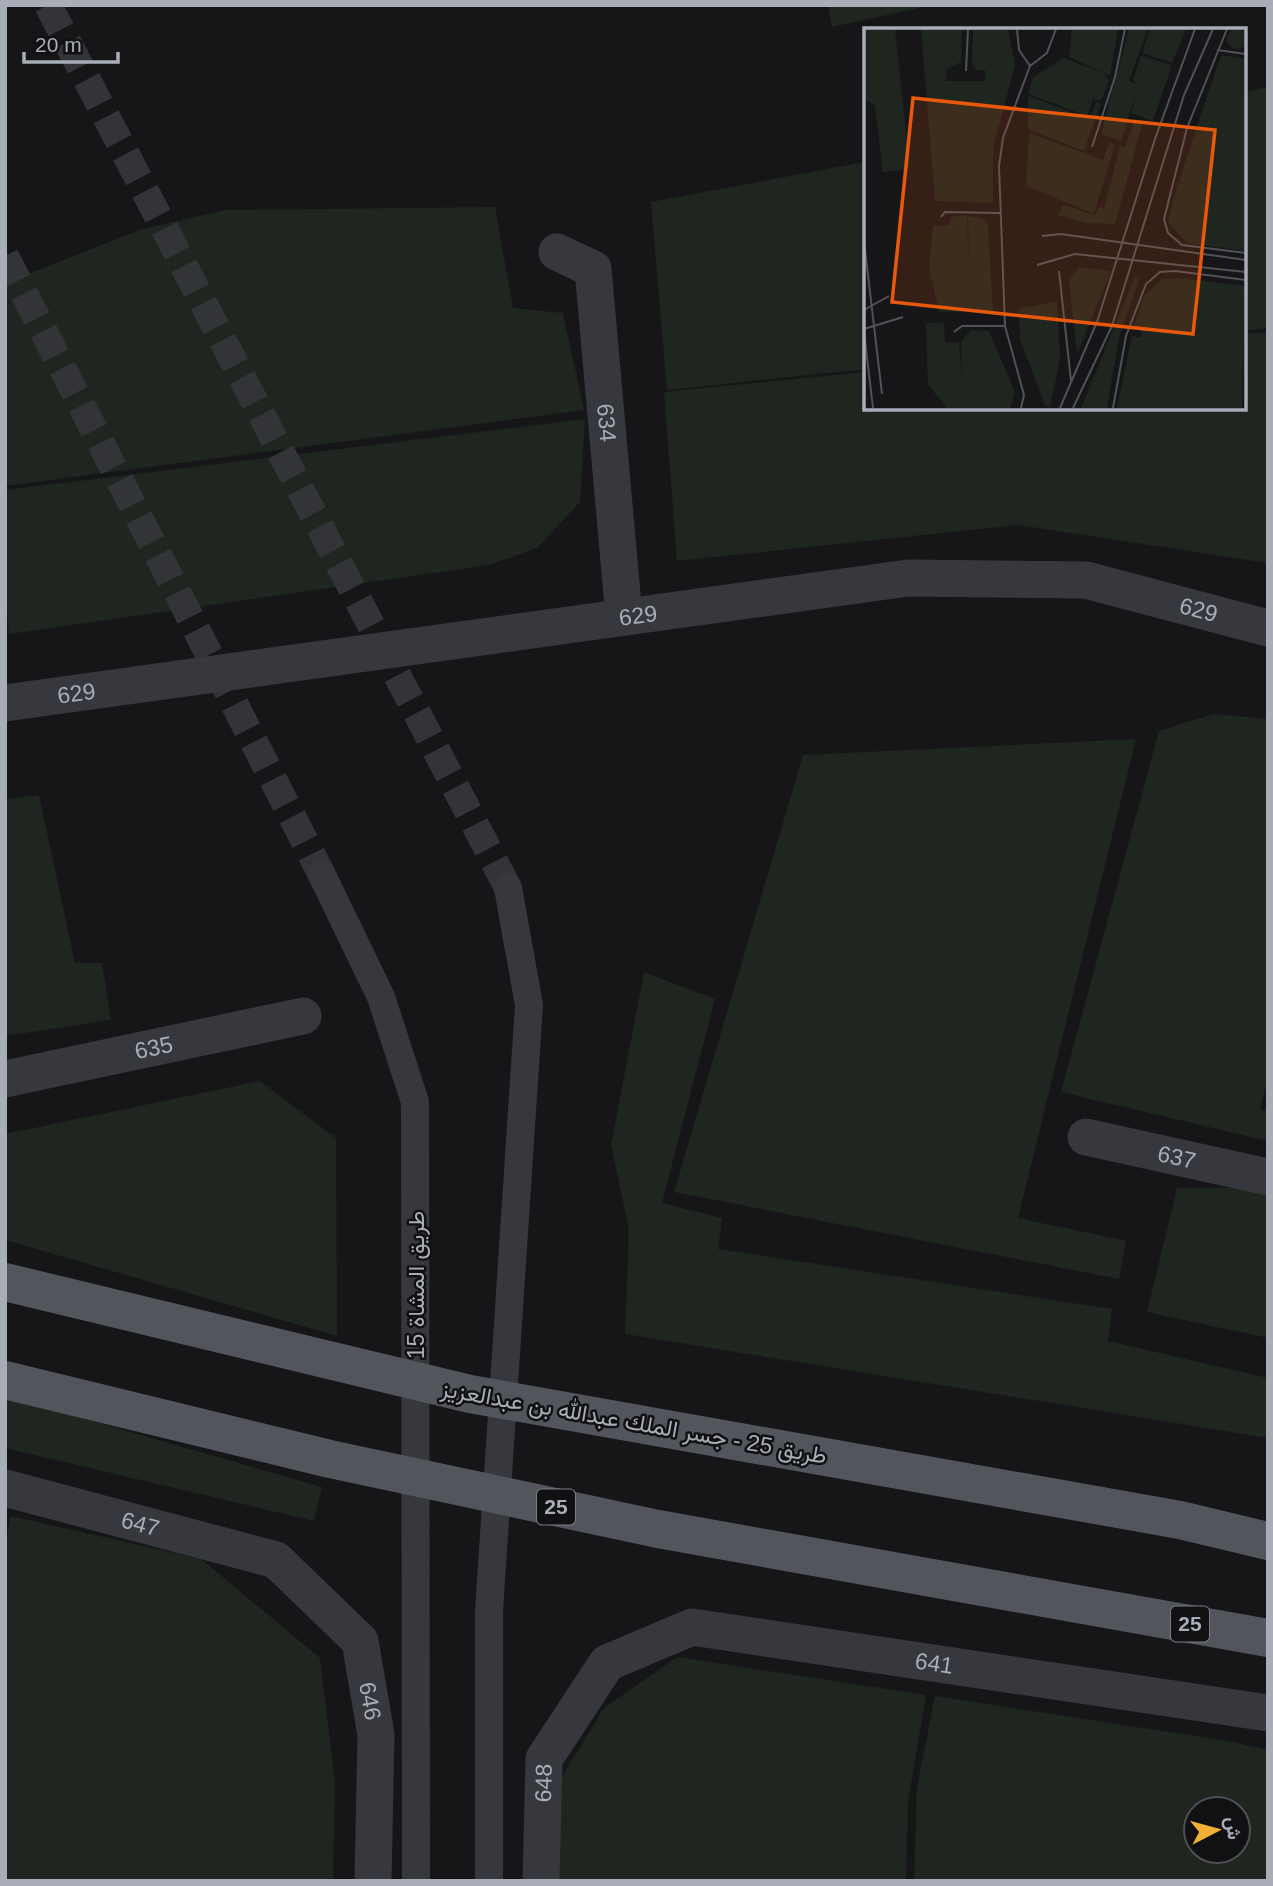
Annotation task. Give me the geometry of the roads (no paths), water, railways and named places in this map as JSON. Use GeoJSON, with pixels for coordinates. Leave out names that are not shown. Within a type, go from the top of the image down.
{"type":"FeatureCollection","features":[{"type":"Feature","properties":{"kind":"main road","name":"طريق 25 - جسر الملك عبدالله بن عبدالعزيز"},"geometry":{"type":"LineString","coordinates":[[9,1283],[470,1394],[1180,1520],[1268,1541]]}},
{"type":"Feature","properties":{"kind":"main road","name":"25"},"geometry":{"type":"LineString","coordinates":[[5,1380],[330,1459],[658,1530],[1268,1638]]}},
{"type":"Feature","properties":{"kind":"street","name":"634"},"geometry":{"type":"LineString","coordinates":[[557,252],[593,269],[624,617]]}},
{"type":"Feature","properties":{"kind":"street","name":"629"},"geometry":{"type":"LineString","coordinates":[[5,703],[908,578],[1086,580],[1268,628]]}},
{"type":"Feature","properties":{"kind":"street","name":"طريق المشاة 15"},"geometry":{"type":"LineString","coordinates":[[322,875],[382,997],[415,1102],[416,1881]]}},
{"type":"Feature","properties":{"kind":"street"},"geometry":{"type":"LineString","coordinates":[[489,1881],[489,1611],[529,1005],[508,888]]}},
{"type":"Feature","properties":{"kind":"street","name":"635"},"geometry":{"type":"LineString","coordinates":[[5,1079],[303,1016]]}},
{"type":"Feature","properties":{"kind":"street","name":"637"},"geometry":{"type":"LineString","coordinates":[[1086,1137],[1268,1177]]}},
{"type":"Feature","properties":{"kind":"street","name":"647"},"geometry":{"type":"LineString","coordinates":[[5,1488],[276,1560]]}},
{"type":"Feature","properties":{"kind":"street","name":"646"},"geometry":{"type":"LineString","coordinates":[[276,1560],[360,1641],[376,1735],[373,1881]]}},
{"type":"Feature","properties":{"kind":"street","name":"641"},"geometry":{"type":"LineString","coordinates":[[607,1663],[692,1627],[1268,1713]]}},
{"type":"Feature","properties":{"kind":"street","name":"648"},"geometry":{"type":"LineString","coordinates":[[541,1881],[544,1759],[607,1663]]}},
{"type":"Feature","properties":{"kind":"tunnel"},"geometry":{"type":"LineString","coordinates":[[48,5],[508,888]]}},
{"type":"Feature","properties":{"kind":"tunnel"},"geometry":{"type":"LineString","coordinates":[[5,256],[322,875]]}}]}
